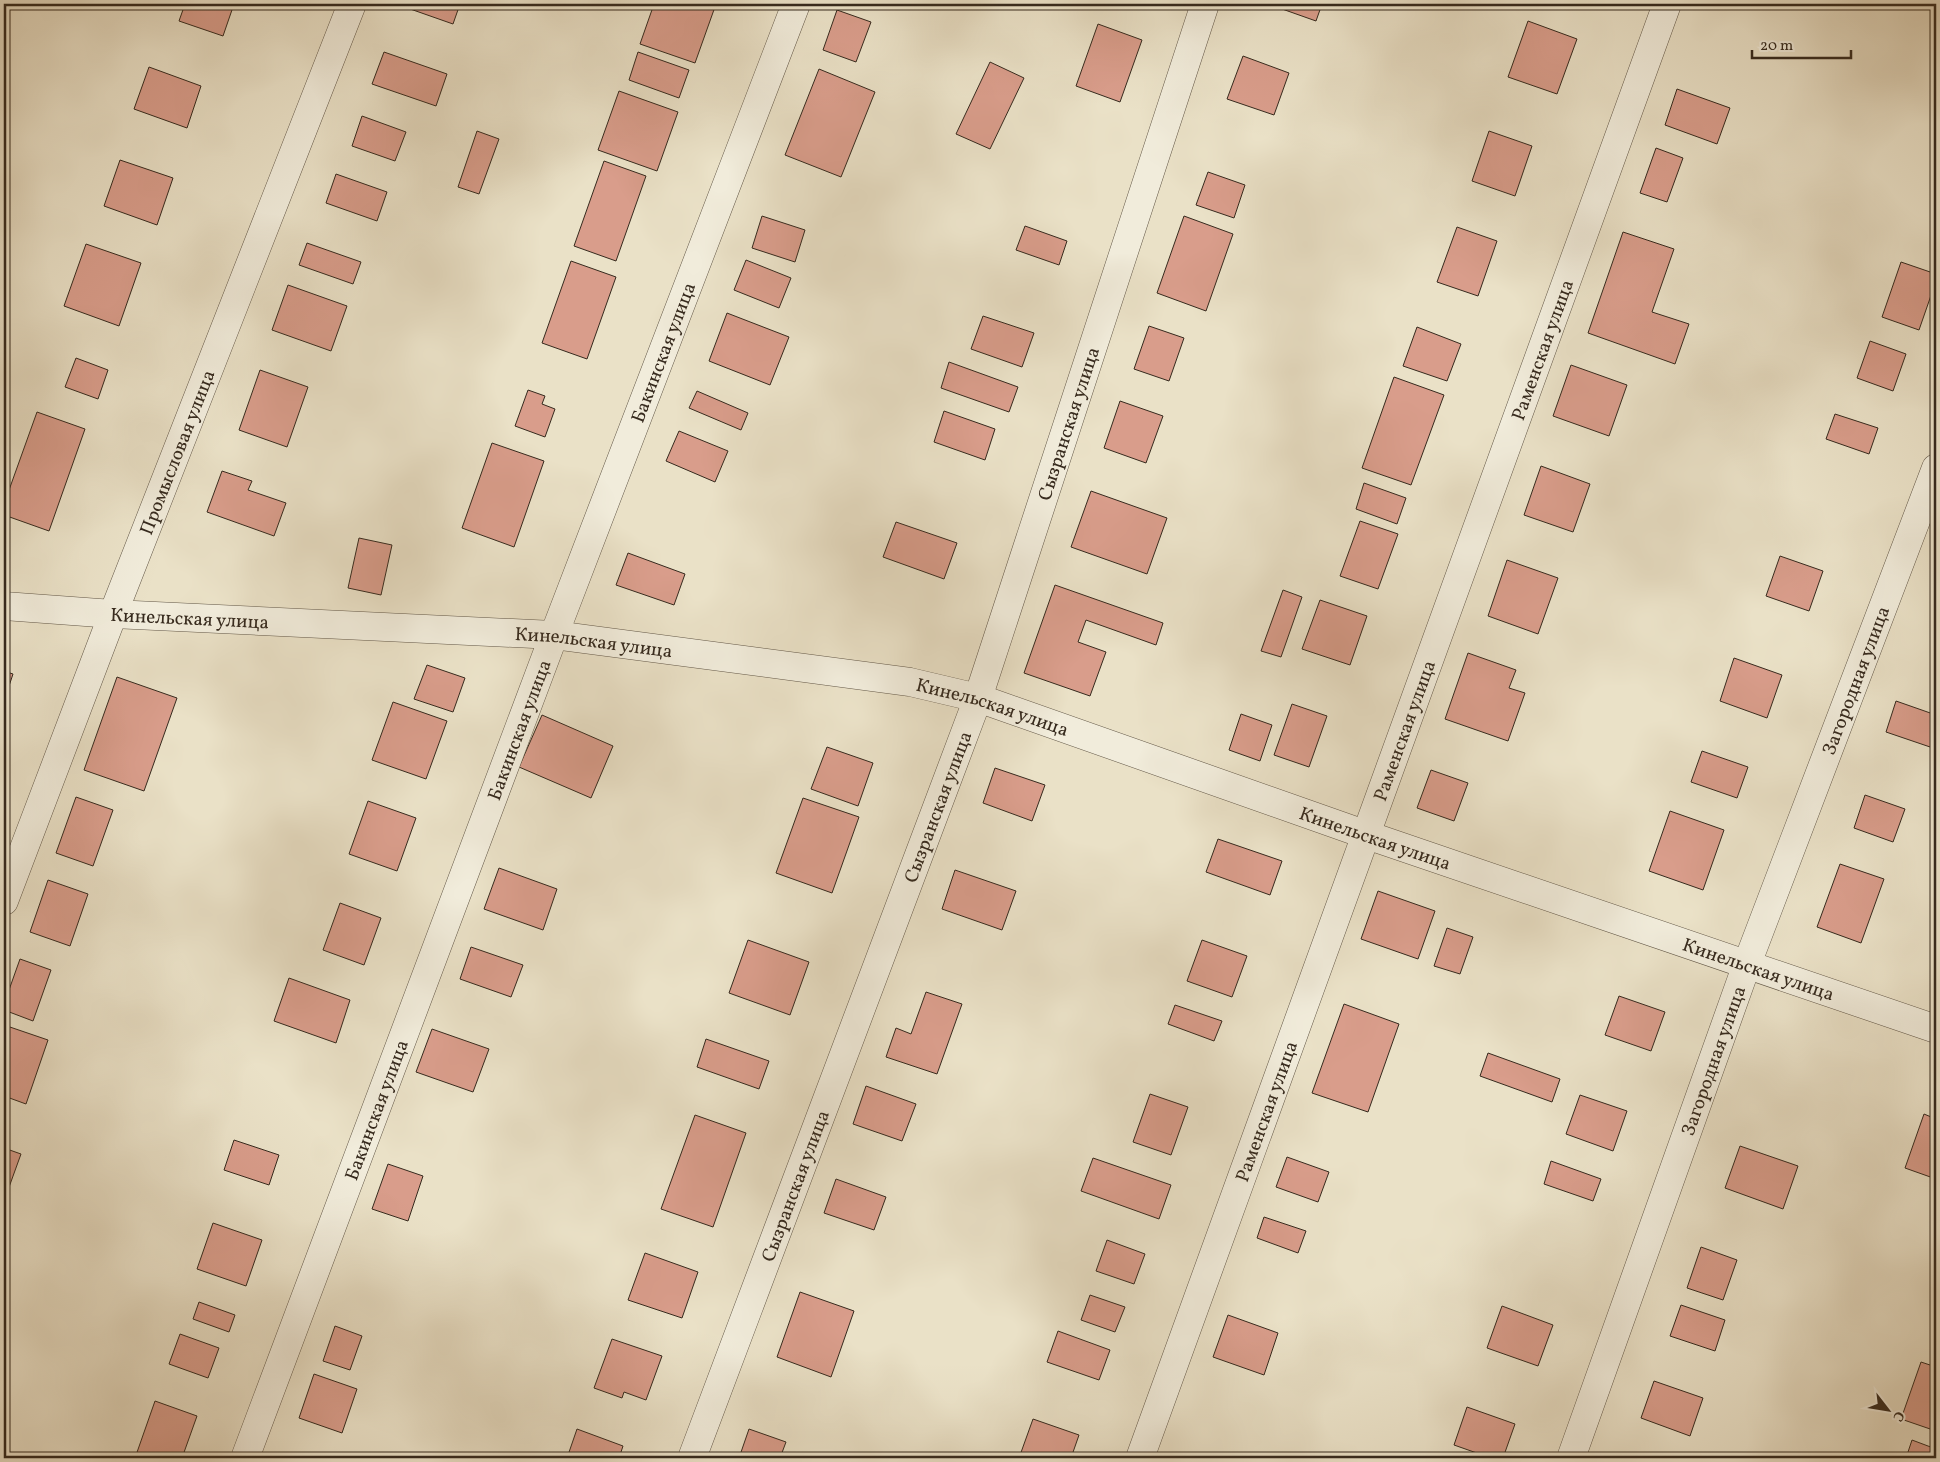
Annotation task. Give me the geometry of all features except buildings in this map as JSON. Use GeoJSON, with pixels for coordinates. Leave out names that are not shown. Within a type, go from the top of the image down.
{"type":"FeatureCollection","features":[{"type":"Feature","properties":{"kind":"street","name":"Промысловая улица"},"geometry":{"type":"LineString","coordinates":[[4,901],[113,614],[352,4]]}},
{"type":"Feature","properties":{"kind":"street","name":"Бакинская улица"},"geometry":{"type":"LineString","coordinates":[[245,1458],[554,636],[796,4]]}},
{"type":"Feature","properties":{"kind":"street","name":"Сызранская улица"},"geometry":{"type":"LineString","coordinates":[[692,1458],[978,698],[1205,4]]}},
{"type":"Feature","properties":{"kind":"street","name":"Раменская улица"},"geometry":{"type":"LineString","coordinates":[[1140,1458],[1364,834],[1667,4]]}},
{"type":"Feature","properties":{"kind":"street","name":"Загородная улица"},"geometry":{"type":"LineString","coordinates":[[1572,1458],[1747,964],[1936,468]]}},
{"type":"Feature","properties":{"kind":"street","name":"Кинельская улица"},"geometry":{"type":"LineString","coordinates":[[4,606],[113,614],[554,636],[910,682],[978,698],[1364,834],[1936,1029]]}}]}
